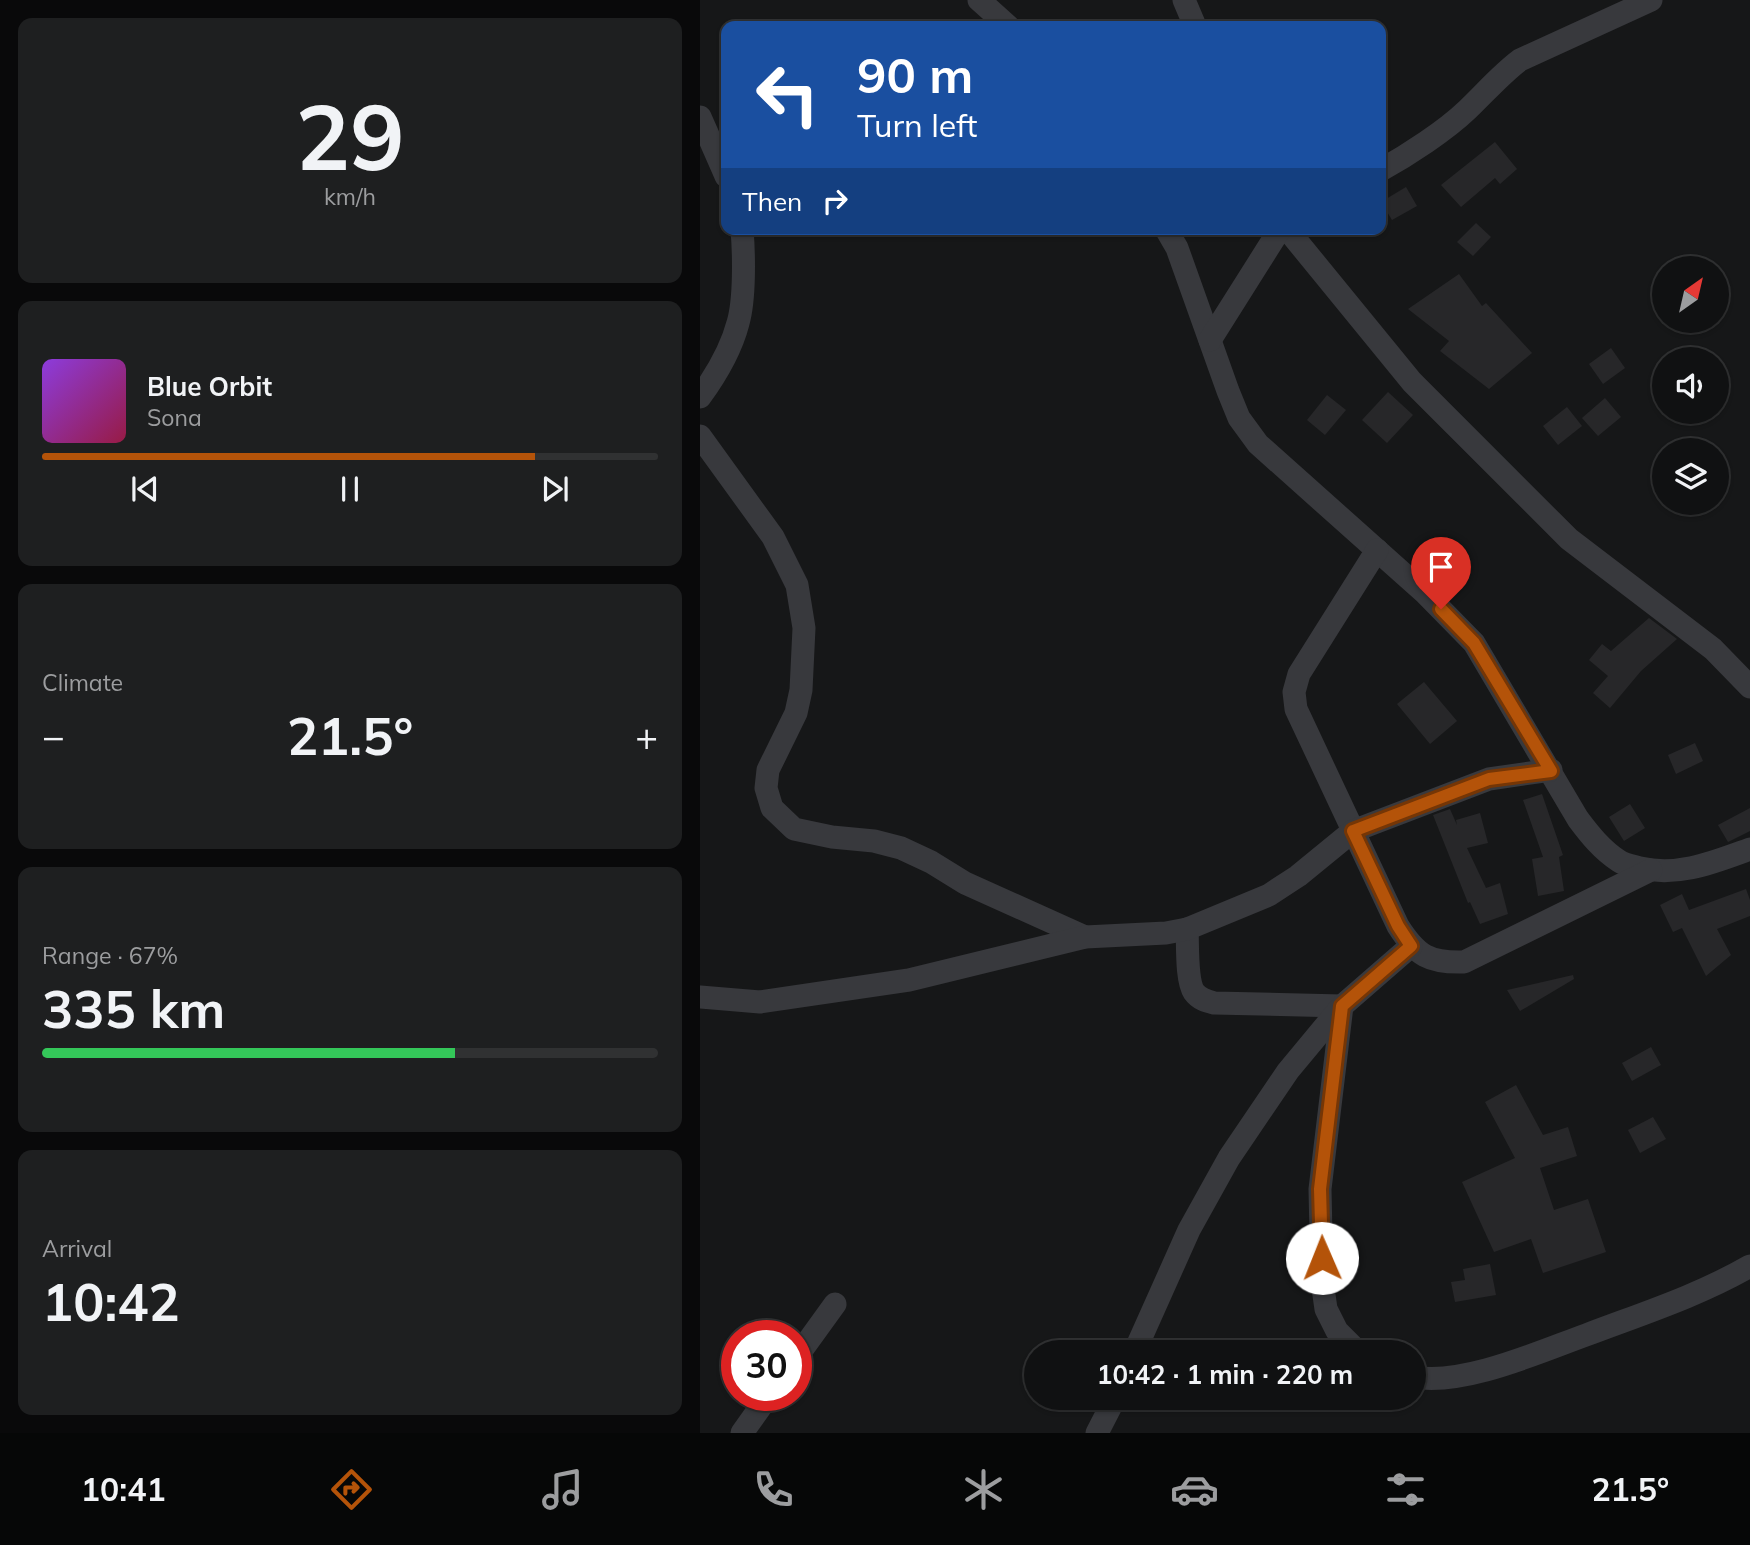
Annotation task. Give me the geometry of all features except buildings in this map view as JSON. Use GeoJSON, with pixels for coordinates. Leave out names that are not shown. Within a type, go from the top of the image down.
{"type":"FeatureCollection","features":[{"type":"Feature","properties":{"kind":"street"},"geometry":{"type":"LineString","coordinates":[[979,0],[1002,21]]}},
{"type":"Feature","properties":{"kind":"street"},"geometry":{"type":"LineString","coordinates":[[1184,0],[1193,21]]}},
{"type":"Feature","properties":{"kind":"street"},"geometry":{"type":"LineString","coordinates":[[1386,167],[1465,111],[1520,60],[1651,0]]}},
{"type":"Feature","properties":{"kind":"street"},"geometry":{"type":"LineString","coordinates":[[700,117],[721,165]]}},
{"type":"Feature","properties":{"kind":"street"},"geometry":{"type":"LineString","coordinates":[[700,397],[718,371],[739,322],[744,257],[742,235]]}},
{"type":"Feature","properties":{"kind":"street"},"geometry":{"type":"LineString","coordinates":[[1169,235],[1177,248],[1239,418],[1258,444],[1425,593],[1474,643],[1578,819],[1597,843],[1622,863],[1651,870],[1679,870],[1704,866],[1750,849]]}},
{"type":"Feature","properties":{"kind":"street"},"geometry":{"type":"LineString","coordinates":[[1210,340],[1276,235]]}},
{"type":"Feature","properties":{"kind":"street"},"geometry":{"type":"LineString","coordinates":[[1292,235],[1412,382],[1569,539],[1713,649],[1750,687]]}},
{"type":"Feature","properties":{"kind":"street"},"geometry":{"type":"LineString","coordinates":[[700,436],[773,537],[797,585],[804,628],[801,690],[796,713],[768,770],[765,788],[772,808],[794,829],[832,837],[874,841],[901,848],[965,883],[1085,937]]}},
{"type":"Feature","properties":{"kind":"street"},"geometry":{"type":"LineString","coordinates":[[1377,550],[1299,674],[1294,692],[1296,709],[1398,926],[1411,946],[1426,958],[1446,963],[1464,962],[1651,870]]}},
{"type":"Feature","properties":{"kind":"street"},"geometry":{"type":"LineString","coordinates":[[700,997],[760,1002],[909,980],[1085,937],[1166,933],[1188,929],[1269,895],[1298,876],[1353,831],[1489,779],[1551,771]]}},
{"type":"Feature","properties":{"kind":"street"},"geometry":{"type":"LineString","coordinates":[[1188,929],[1191,985],[1195,994],[1202,999],[1214,1003],[1342,1006]]}},
{"type":"Feature","properties":{"kind":"street"},"geometry":{"type":"LineString","coordinates":[[1140,1340],[1189,1230],[1230,1158],[1288,1072],[1342,1006],[1411,946]]}},
{"type":"Feature","properties":{"kind":"street"},"geometry":{"type":"LineString","coordinates":[[1342,1006],[1320,1189],[1322,1281],[1326,1309],[1336,1331],[1345,1340]]}},
{"type":"Feature","properties":{"kind":"street"},"geometry":{"type":"LineString","coordinates":[[1426,1377],[1461,1376],[1519,1359],[1694,1295],[1750,1266]]}},
{"type":"Feature","properties":{"kind":"street"},"geometry":{"type":"LineString","coordinates":[[812,1336],[835,1304]]}},
{"type":"Feature","properties":{"kind":"street"},"geometry":{"type":"LineString","coordinates":[[1097,1433],[1109,1410]]}},
{"type":"Feature","properties":{"kind":"street"},"geometry":{"type":"LineString","coordinates":[[742,1433],[758,1411]]}},
{"type":"Feature","properties":{"kind":"route"},"geometry":{"type":"LineString","coordinates":[[1322,1258],[1320,1189],[1342,1006],[1411,946],[1398,926],[1353,831],[1489,779],[1551,771],[1474,643],[1441,609]]}}]}
